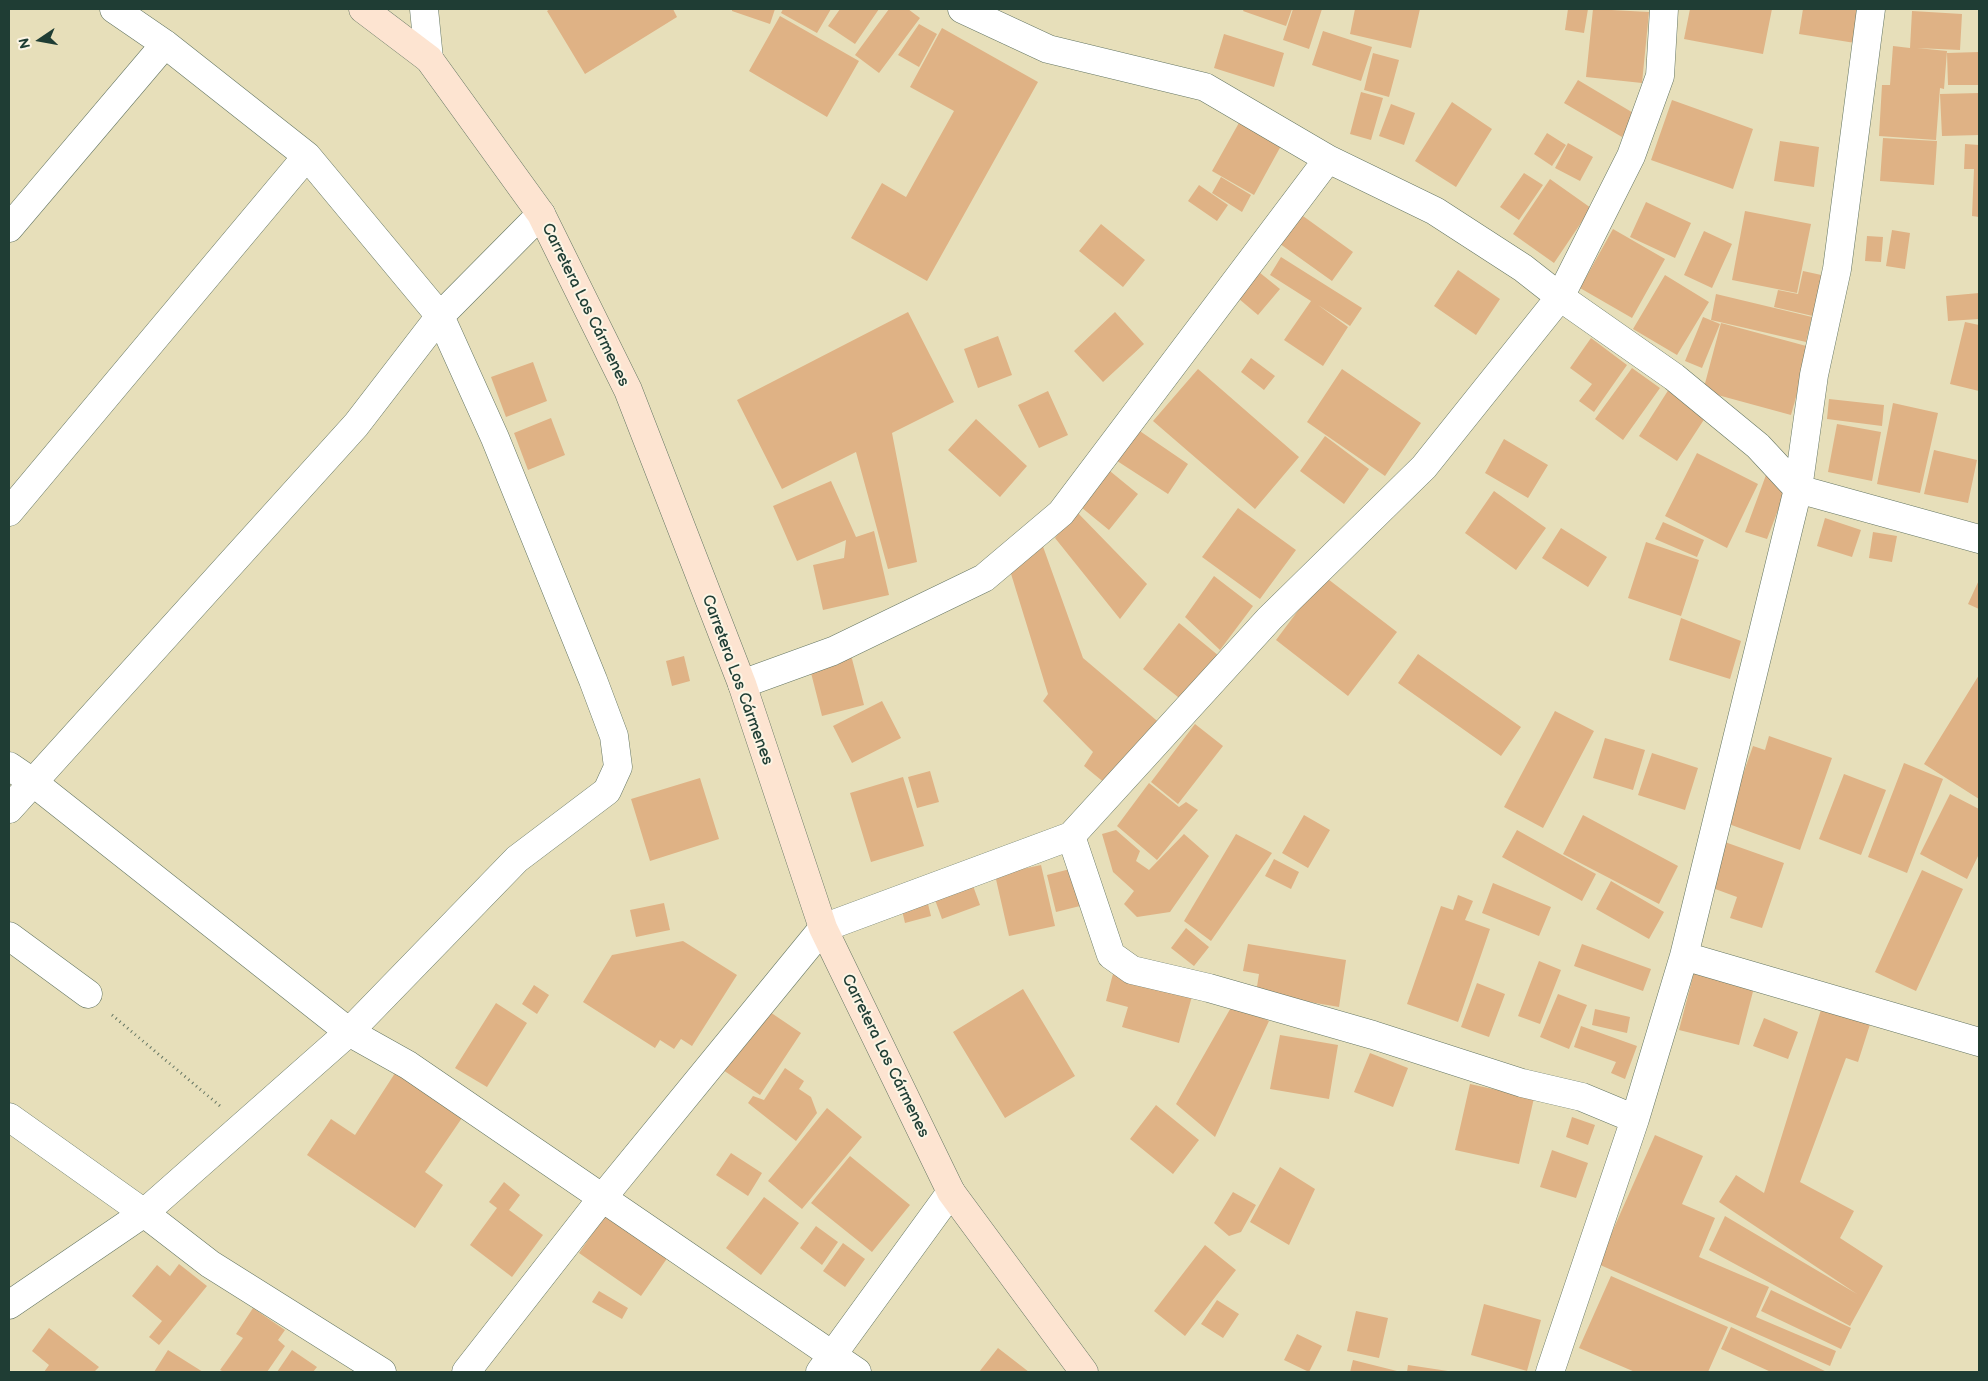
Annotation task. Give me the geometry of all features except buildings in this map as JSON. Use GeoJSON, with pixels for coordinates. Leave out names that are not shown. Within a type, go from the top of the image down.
{"type":"FeatureCollection","features":[{"type":"Feature","properties":{"kind":"main road","name":"Carretera Los Cármenes"},"geometry":{"type":"LineString","coordinates":[[363,9],[429,58],[541,214],[628,390],[742,684],[823,928],[951,1192],[1084,1372]]}},
{"type":"Feature","properties":{"kind":"street"},"geometry":{"type":"LineString","coordinates":[[9,1305],[144,1213],[243,1126],[349,1032],[517,859],[606,792],[618,767],[614,736],[593,680],[495,438],[440,316],[307,156],[165,44],[114,9]]}},
{"type":"Feature","properties":{"kind":"street"},"geometry":{"type":"LineString","coordinates":[[424,9],[429,58]]}},
{"type":"Feature","properties":{"kind":"street"},"geometry":{"type":"LineString","coordinates":[[962,9],[1048,49],[1205,87],[1328,159],[1435,210],[1523,268],[1560,297],[1674,377],[1758,446],[1798,489],[1979,538]]}},
{"type":"Feature","properties":{"kind":"street"},"geometry":{"type":"LineString","coordinates":[[466,1372],[602,1197],[823,928],[1071,836],[1269,619],[1424,467],[1560,297],[1635,148],[1660,76],[1664,9]]}},
{"type":"Feature","properties":{"kind":"street"},"geometry":{"type":"LineString","coordinates":[[1550,1372],[1635,1118],[1684,956],[1798,489],[1814,375],[1837,269],[1871,9]]}},
{"type":"Feature","properties":{"kind":"street"},"geometry":{"type":"LineString","coordinates":[[9,228],[165,44]]}},
{"type":"Feature","properties":{"kind":"street"},"geometry":{"type":"LineString","coordinates":[[9,512],[307,156]]}},
{"type":"Feature","properties":{"kind":"street"},"geometry":{"type":"LineString","coordinates":[[742,684],[833,651],[984,578],[1061,513],[1328,159]]}},
{"type":"Feature","properties":{"kind":"street"},"geometry":{"type":"LineString","coordinates":[[9,809],[356,425],[440,316],[541,214]]}},
{"type":"Feature","properties":{"kind":"street"},"geometry":{"type":"LineString","coordinates":[[9,766],[34,783],[349,1032],[408,1065],[602,1197],[826,1364],[857,1372]]}},
{"type":"Feature","properties":{"kind":"street"},"geometry":{"type":"LineString","coordinates":[[1071,836],[1110,955],[1132,970],[1209,988],[1373,1035],[1522,1083],[1582,1097],[1635,1118]]}},
{"type":"Feature","properties":{"kind":"street"},"geometry":{"type":"LineString","coordinates":[[9,936],[88,994]]}},
{"type":"Feature","properties":{"kind":"street"},"geometry":{"type":"LineString","coordinates":[[1684,956],[1979,1042]]}},
{"type":"Feature","properties":{"kind":"street"},"geometry":{"type":"LineString","coordinates":[[9,1117],[144,1213],[210,1264],[382,1372]]}},
{"type":"Feature","properties":{"kind":"street"},"geometry":{"type":"LineString","coordinates":[[826,1364],[951,1192]]}},
{"type":"Feature","properties":{"kind":"path"},"geometry":{"type":"LineString","coordinates":[[88,994],[243,1126]]}}]}
